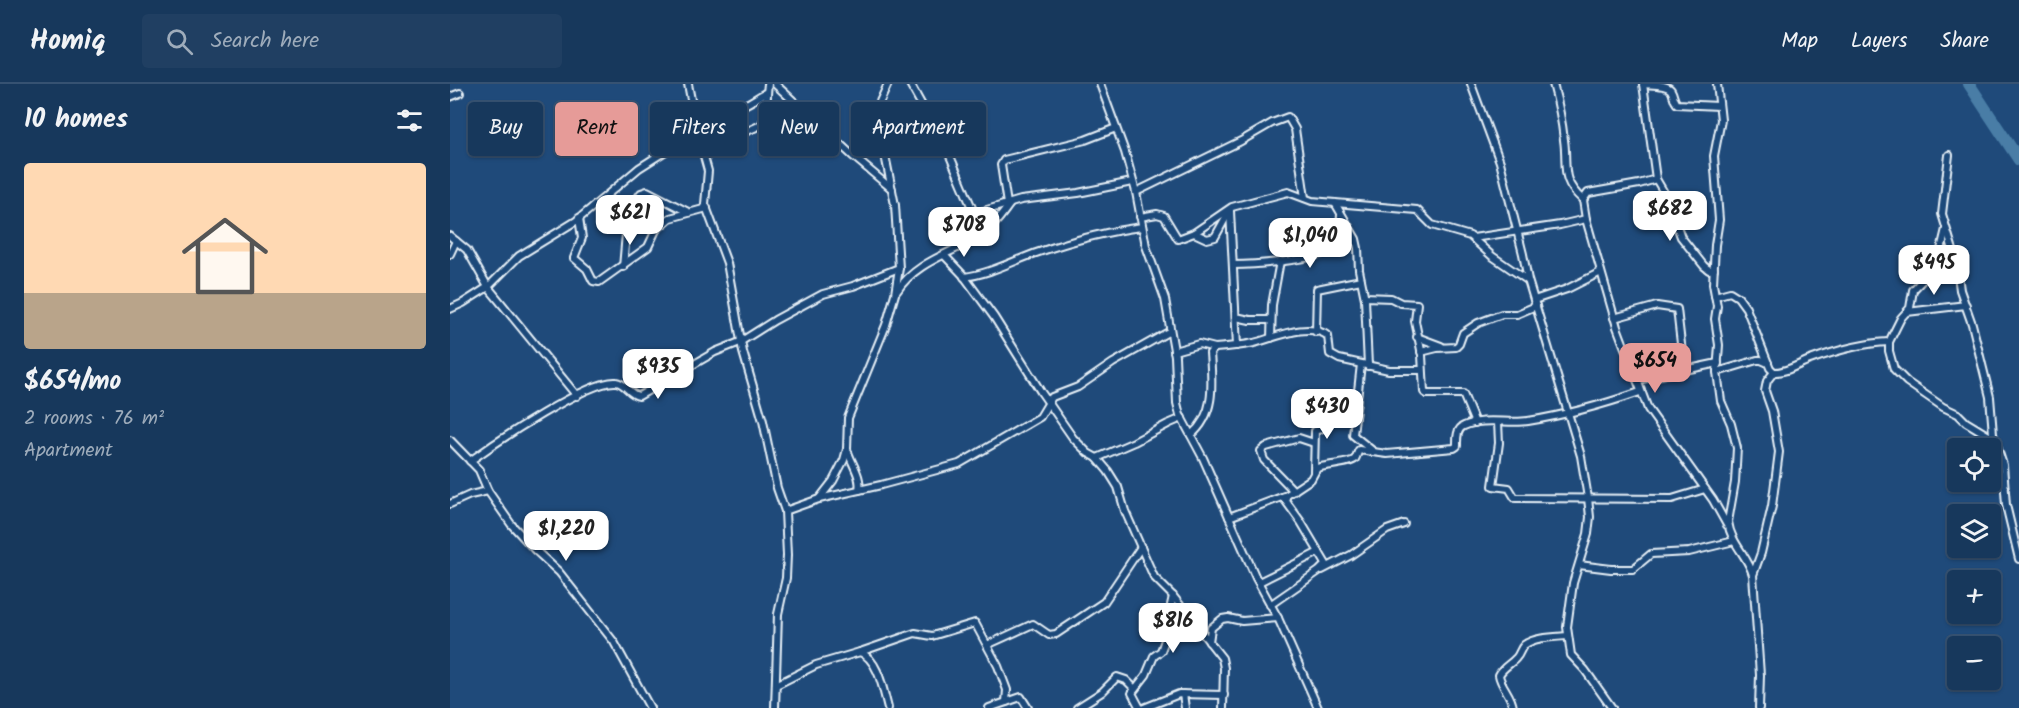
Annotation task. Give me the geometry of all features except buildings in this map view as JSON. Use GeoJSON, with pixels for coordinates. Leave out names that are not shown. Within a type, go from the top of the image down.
{"type":"FeatureCollection","features":[{"type":"Feature","properties":{"kind":"street"},"geometry":{"type":"LineString","coordinates":[[688,84],[691,102]]}},
{"type":"Feature","properties":{"kind":"street"},"geometry":{"type":"LineString","coordinates":[[747,131],[761,125],[765,119],[768,84]]}},
{"type":"Feature","properties":{"kind":"street"},"geometry":{"type":"LineString","coordinates":[[775,84],[892,189]]}},
{"type":"Feature","properties":{"kind":"street"},"geometry":{"type":"LineString","coordinates":[[859,490],[860,479],[847,449],[848,418],[886,325],[895,294],[899,268],[898,235],[892,189],[877,115],[878,106],[888,84]]}},
{"type":"Feature","properties":{"kind":"street"},"geometry":{"type":"LineString","coordinates":[[910,84],[950,156],[983,234]]}},
{"type":"Feature","properties":{"kind":"street"},"geometry":{"type":"LineString","coordinates":[[1100,84],[1136,192],[1142,227],[1164,298],[1176,366],[1177,404],[1318,708]]}},
{"type":"Feature","properties":{"kind":"street"},"geometry":{"type":"LineString","coordinates":[[1471,84],[1496,148],[1528,280],[1581,456],[1590,517],[1572,593],[1567,636],[1573,659],[1585,670],[1612,708]]}},
{"type":"Feature","properties":{"kind":"street"},"geometry":{"type":"LineString","coordinates":[[1553,84],[1564,140],[1564,159],[1568,182],[1583,200],[1586,219],[1614,318],[1640,392],[1652,416],[1705,489],[1729,528],[1753,576],[1760,675],[1759,708]]}},
{"type":"Feature","properties":{"kind":"street"},"geometry":{"type":"LineString","coordinates":[[1714,269],[1706,268],[1684,241],[1666,196],[1656,179],[1643,84],[1667,86],[1672,90],[1674,101],[1677,104],[1719,106]]}},
{"type":"Feature","properties":{"kind":"street"},"geometry":{"type":"LineString","coordinates":[[1717,84],[1721,120],[1716,139],[1714,170],[1719,225],[1715,244],[1714,269],[1717,306],[1715,319],[1719,345],[1717,372],[1721,401],[1731,424],[1737,448],[1729,528]]}},
{"type":"Feature","properties":{"kind":"street"},"geometry":{"type":"LineString","coordinates":[[747,103],[767,92]]}},
{"type":"Feature","properties":{"kind":"street"},"geometry":{"type":"LineString","coordinates":[[450,97],[460,93]]}},
{"type":"Feature","properties":{"kind":"street"},"geometry":{"type":"LineString","coordinates":[[1136,192],[1288,117],[1295,129],[1305,198]]}},
{"type":"Feature","properties":{"kind":"street"},"geometry":{"type":"LineString","coordinates":[[895,294],[910,274],[983,234],[994,225],[1009,203],[1000,165],[1004,160],[1085,140],[1116,128]]}},
{"type":"Feature","properties":{"kind":"street"},"geometry":{"type":"LineString","coordinates":[[1949,155],[1942,208],[1956,260],[1959,284],[1990,397],[1994,438]]}},
{"type":"Feature","properties":{"kind":"street"},"geometry":{"type":"LineString","coordinates":[[450,309],[488,287],[519,256],[579,218],[657,156]]}},
{"type":"Feature","properties":{"kind":"street"},"geometry":{"type":"LineString","coordinates":[[703,156],[709,178],[705,199],[707,208],[727,263],[740,342],[763,421],[777,488],[785,511],[786,578],[778,614],[775,708]]}},
{"type":"Feature","properties":{"kind":"street"},"geometry":{"type":"LineString","coordinates":[[1583,200],[1588,193],[1656,179]]}},
{"type":"Feature","properties":{"kind":"street"},"geometry":{"type":"LineString","coordinates":[[973,214],[1009,203],[1132,182]]}},
{"type":"Feature","properties":{"kind":"street"},"geometry":{"type":"LineString","coordinates":[[623,267],[628,212],[641,193],[647,191],[689,212]]}},
{"type":"Feature","properties":{"kind":"street"},"geometry":{"type":"LineString","coordinates":[[1140,217],[1157,214],[1164,216],[1178,239],[1194,233],[1231,209],[1288,192],[1305,198],[1335,203],[1413,209],[1432,225],[1473,238],[1492,256],[1528,280]]}},
{"type":"Feature","properties":{"kind":"street"},"geometry":{"type":"LineString","coordinates":[[1335,203],[1356,239],[1365,297],[1365,365],[1354,418],[1353,436],[1375,452]]}},
{"type":"Feature","properties":{"kind":"street"},"geometry":{"type":"LineString","coordinates":[[579,218],[582,238],[574,256],[587,269],[593,281],[601,282],[648,247],[656,230],[670,218],[707,208]]}},
{"type":"Feature","properties":{"kind":"street"},"geometry":{"type":"LineString","coordinates":[[1194,233],[1207,239],[1215,237],[1231,209]]}},
{"type":"Feature","properties":{"kind":"street"},"geometry":{"type":"LineString","coordinates":[[1231,209],[1237,346]]}},
{"type":"Feature","properties":{"kind":"street"},"geometry":{"type":"LineString","coordinates":[[1233,265],[1299,259],[1330,250],[1337,241],[1341,214]]}},
{"type":"Feature","properties":{"kind":"street"},"geometry":{"type":"LineString","coordinates":[[1473,238],[1586,219]]}},
{"type":"Feature","properties":{"kind":"street"},"geometry":{"type":"LineString","coordinates":[[964,277],[975,276],[1041,251],[1118,230],[1142,227]]}},
{"type":"Feature","properties":{"kind":"street"},"geometry":{"type":"LineString","coordinates":[[1946,227],[1939,258],[1931,271],[1913,290],[1910,308],[1900,318],[1889,342],[1889,351],[1896,372],[1943,407],[1955,412],[1991,438]]}},
{"type":"Feature","properties":{"kind":"street"},"geometry":{"type":"LineString","coordinates":[[450,254],[453,238],[467,250],[488,287],[577,396]]}},
{"type":"Feature","properties":{"kind":"street"},"geometry":{"type":"LineString","coordinates":[[944,255],[964,277],[1004,332],[1048,403],[1073,438],[1088,453],[1097,458],[1118,487],[1154,577],[1173,596],[1223,661],[1223,708]]}},
{"type":"Feature","properties":{"kind":"street"},"geometry":{"type":"LineString","coordinates":[[1271,338],[1271,320],[1280,261]]}},
{"type":"Feature","properties":{"kind":"street"},"geometry":{"type":"LineString","coordinates":[[470,461],[507,435],[577,396],[616,382],[623,385],[634,396],[639,396],[823,294],[899,268]]}},
{"type":"Feature","properties":{"kind":"street"},"geometry":{"type":"LineString","coordinates":[[1421,352],[1457,346],[1463,333],[1478,323],[1502,314],[1517,314],[1601,272]]}},
{"type":"Feature","properties":{"kind":"street"},"geometry":{"type":"LineString","coordinates":[[1316,332],[1317,289],[1361,280]]}},
{"type":"Feature","properties":{"kind":"street"},"geometry":{"type":"LineString","coordinates":[[1715,296],[1730,292],[1743,303],[1774,372]]}},
{"type":"Feature","properties":{"kind":"street"},"geometry":{"type":"LineString","coordinates":[[1365,297],[1391,298],[1401,303],[1416,304],[1417,337],[1421,352],[1424,393],[1463,394],[1475,423]]}},
{"type":"Feature","properties":{"kind":"street"},"geometry":{"type":"LineString","coordinates":[[1906,312],[1966,305]]}},
{"type":"Feature","properties":{"kind":"street"},"geometry":{"type":"LineString","coordinates":[[1614,318],[1657,306],[1677,309],[1684,370]]}},
{"type":"Feature","properties":{"kind":"street"},"geometry":{"type":"LineString","coordinates":[[1236,316],[1250,320],[1271,320]]}},
{"type":"Feature","properties":{"kind":"street"},"geometry":{"type":"LineString","coordinates":[[1174,351],[1199,345],[1215,348],[1237,346],[1296,330],[1324,333],[1328,336],[1331,355],[1339,359],[1389,370],[1422,370]]}},
{"type":"Feature","properties":{"kind":"street"},"geometry":{"type":"LineString","coordinates":[[785,511],[819,499],[959,464],[1040,417],[1055,395],[1078,387],[1113,363],[1170,331]]}},
{"type":"Feature","properties":{"kind":"street"},"geometry":{"type":"LineString","coordinates":[[1417,337],[1445,347]]}},
{"type":"Feature","properties":{"kind":"street"},"geometry":{"type":"LineString","coordinates":[[1774,372],[1782,372],[1811,360],[1869,343],[1889,342]]}},
{"type":"Feature","properties":{"kind":"street"},"geometry":{"type":"LineString","coordinates":[[1191,435],[1200,428],[1208,411],[1211,399],[1210,353],[1215,348]]}},
{"type":"Feature","properties":{"kind":"street"},"geometry":{"type":"LineString","coordinates":[[1717,372],[1756,360],[1768,363]]}},
{"type":"Feature","properties":{"kind":"street"},"geometry":{"type":"LineString","coordinates":[[1637,380],[1718,363]]}},
{"type":"Feature","properties":{"kind":"street"},"geometry":{"type":"LineString","coordinates":[[1753,576],[1772,506],[1779,452],[1772,411],[1765,391],[1767,381],[1774,372]]}},
{"type":"Feature","properties":{"kind":"street"},"geometry":{"type":"LineString","coordinates":[[1314,471],[1321,466],[1350,462],[1359,450],[1382,454],[1408,454],[1454,448],[1457,446],[1460,428],[1475,423],[1526,422],[1568,413],[1640,392]]}},
{"type":"Feature","properties":{"kind":"street"},"geometry":{"type":"LineString","coordinates":[[1230,517],[1287,495],[1311,479],[1314,471],[1314,433],[1324,428],[1328,417],[1354,418]]}},
{"type":"Feature","properties":{"kind":"street"},"geometry":{"type":"LineString","coordinates":[[1097,458],[1182,418]]}},
{"type":"Feature","properties":{"kind":"street"},"geometry":{"type":"LineString","coordinates":[[1498,423],[1493,486],[1510,489],[1515,498],[1672,498],[1705,489]]}},
{"type":"Feature","properties":{"kind":"street"},"geometry":{"type":"LineString","coordinates":[[1294,491],[1264,460],[1260,454],[1261,451],[1266,447],[1299,438],[1314,443]]}},
{"type":"Feature","properties":{"kind":"street"},"geometry":{"type":"LineString","coordinates":[[450,440],[479,471],[488,491],[525,541],[567,581],[614,642],[650,708]]}},
{"type":"Feature","properties":{"kind":"street"},"geometry":{"type":"LineString","coordinates":[[819,499],[833,481],[847,449]]}},
{"type":"Feature","properties":{"kind":"street"},"geometry":{"type":"LineString","coordinates":[[2001,459],[2006,505],[2019,559]]}},
{"type":"Feature","properties":{"kind":"street"},"geometry":{"type":"LineString","coordinates":[[450,504],[470,495],[488,491]]}},
{"type":"Feature","properties":{"kind":"street"},"geometry":{"type":"LineString","coordinates":[[1287,495],[1286,503],[1326,562],[1319,571]]}},
{"type":"Feature","properties":{"kind":"street"},"geometry":{"type":"LineString","coordinates":[[1270,605],[1319,571],[1351,555],[1387,530],[1404,524]]}},
{"type":"Feature","properties":{"kind":"street"},"geometry":{"type":"LineString","coordinates":[[1579,565],[1633,569],[1651,554],[1689,552],[1734,540]]}},
{"type":"Feature","properties":{"kind":"street"},"geometry":{"type":"LineString","coordinates":[[987,645],[1033,624],[1049,635],[1056,634],[1096,609],[1104,602],[1141,547]]}},
{"type":"Feature","properties":{"kind":"street"},"geometry":{"type":"LineString","coordinates":[[1259,582],[1319,552]]}},
{"type":"Feature","properties":{"kind":"street"},"geometry":{"type":"LineString","coordinates":[[1140,708],[1132,697],[1134,688],[1143,680],[1154,656],[1161,651],[1169,629],[1177,619],[1170,605],[1173,596]]}},
{"type":"Feature","properties":{"kind":"street"},"geometry":{"type":"LineString","coordinates":[[1209,642],[1211,628],[1222,619],[1231,618],[1242,621],[1278,618]]}},
{"type":"Feature","properties":{"kind":"street"},"geometry":{"type":"LineString","coordinates":[[776,685],[816,665],[915,633],[932,636],[973,623],[976,624],[987,645],[1007,690],[1006,702]]}},
{"type":"Feature","properties":{"kind":"street"},"geometry":{"type":"LineString","coordinates":[[1513,708],[1512,699],[1500,680],[1501,670],[1513,661],[1523,647],[1529,643],[1546,638],[1567,636]]}},
{"type":"Feature","properties":{"kind":"street"},"geometry":{"type":"LineString","coordinates":[[860,652],[871,660],[875,667],[888,708]]}},
{"type":"Feature","properties":{"kind":"street"},"geometry":{"type":"LineString","coordinates":[[1077,708],[1102,692],[1117,677],[1126,680],[1134,688]]}},
{"type":"Feature","properties":{"kind":"street"},"geometry":{"type":"LineString","coordinates":[[1144,708],[1172,696],[1183,694],[1224,695]]}},
{"type":"Feature","properties":{"kind":"street"},"geometry":{"type":"LineString","coordinates":[[1183,694],[1185,708]]}},
{"type":"Feature","properties":{"kind":"street"},"geometry":{"type":"LineString","coordinates":[[992,707],[1021,697],[1028,708]]}},
{"type":"Feature","properties":{"kind":"waterway"},"geometry":{"type":"LineString","coordinates":[[1969,84],[2019,160]]}}]}
